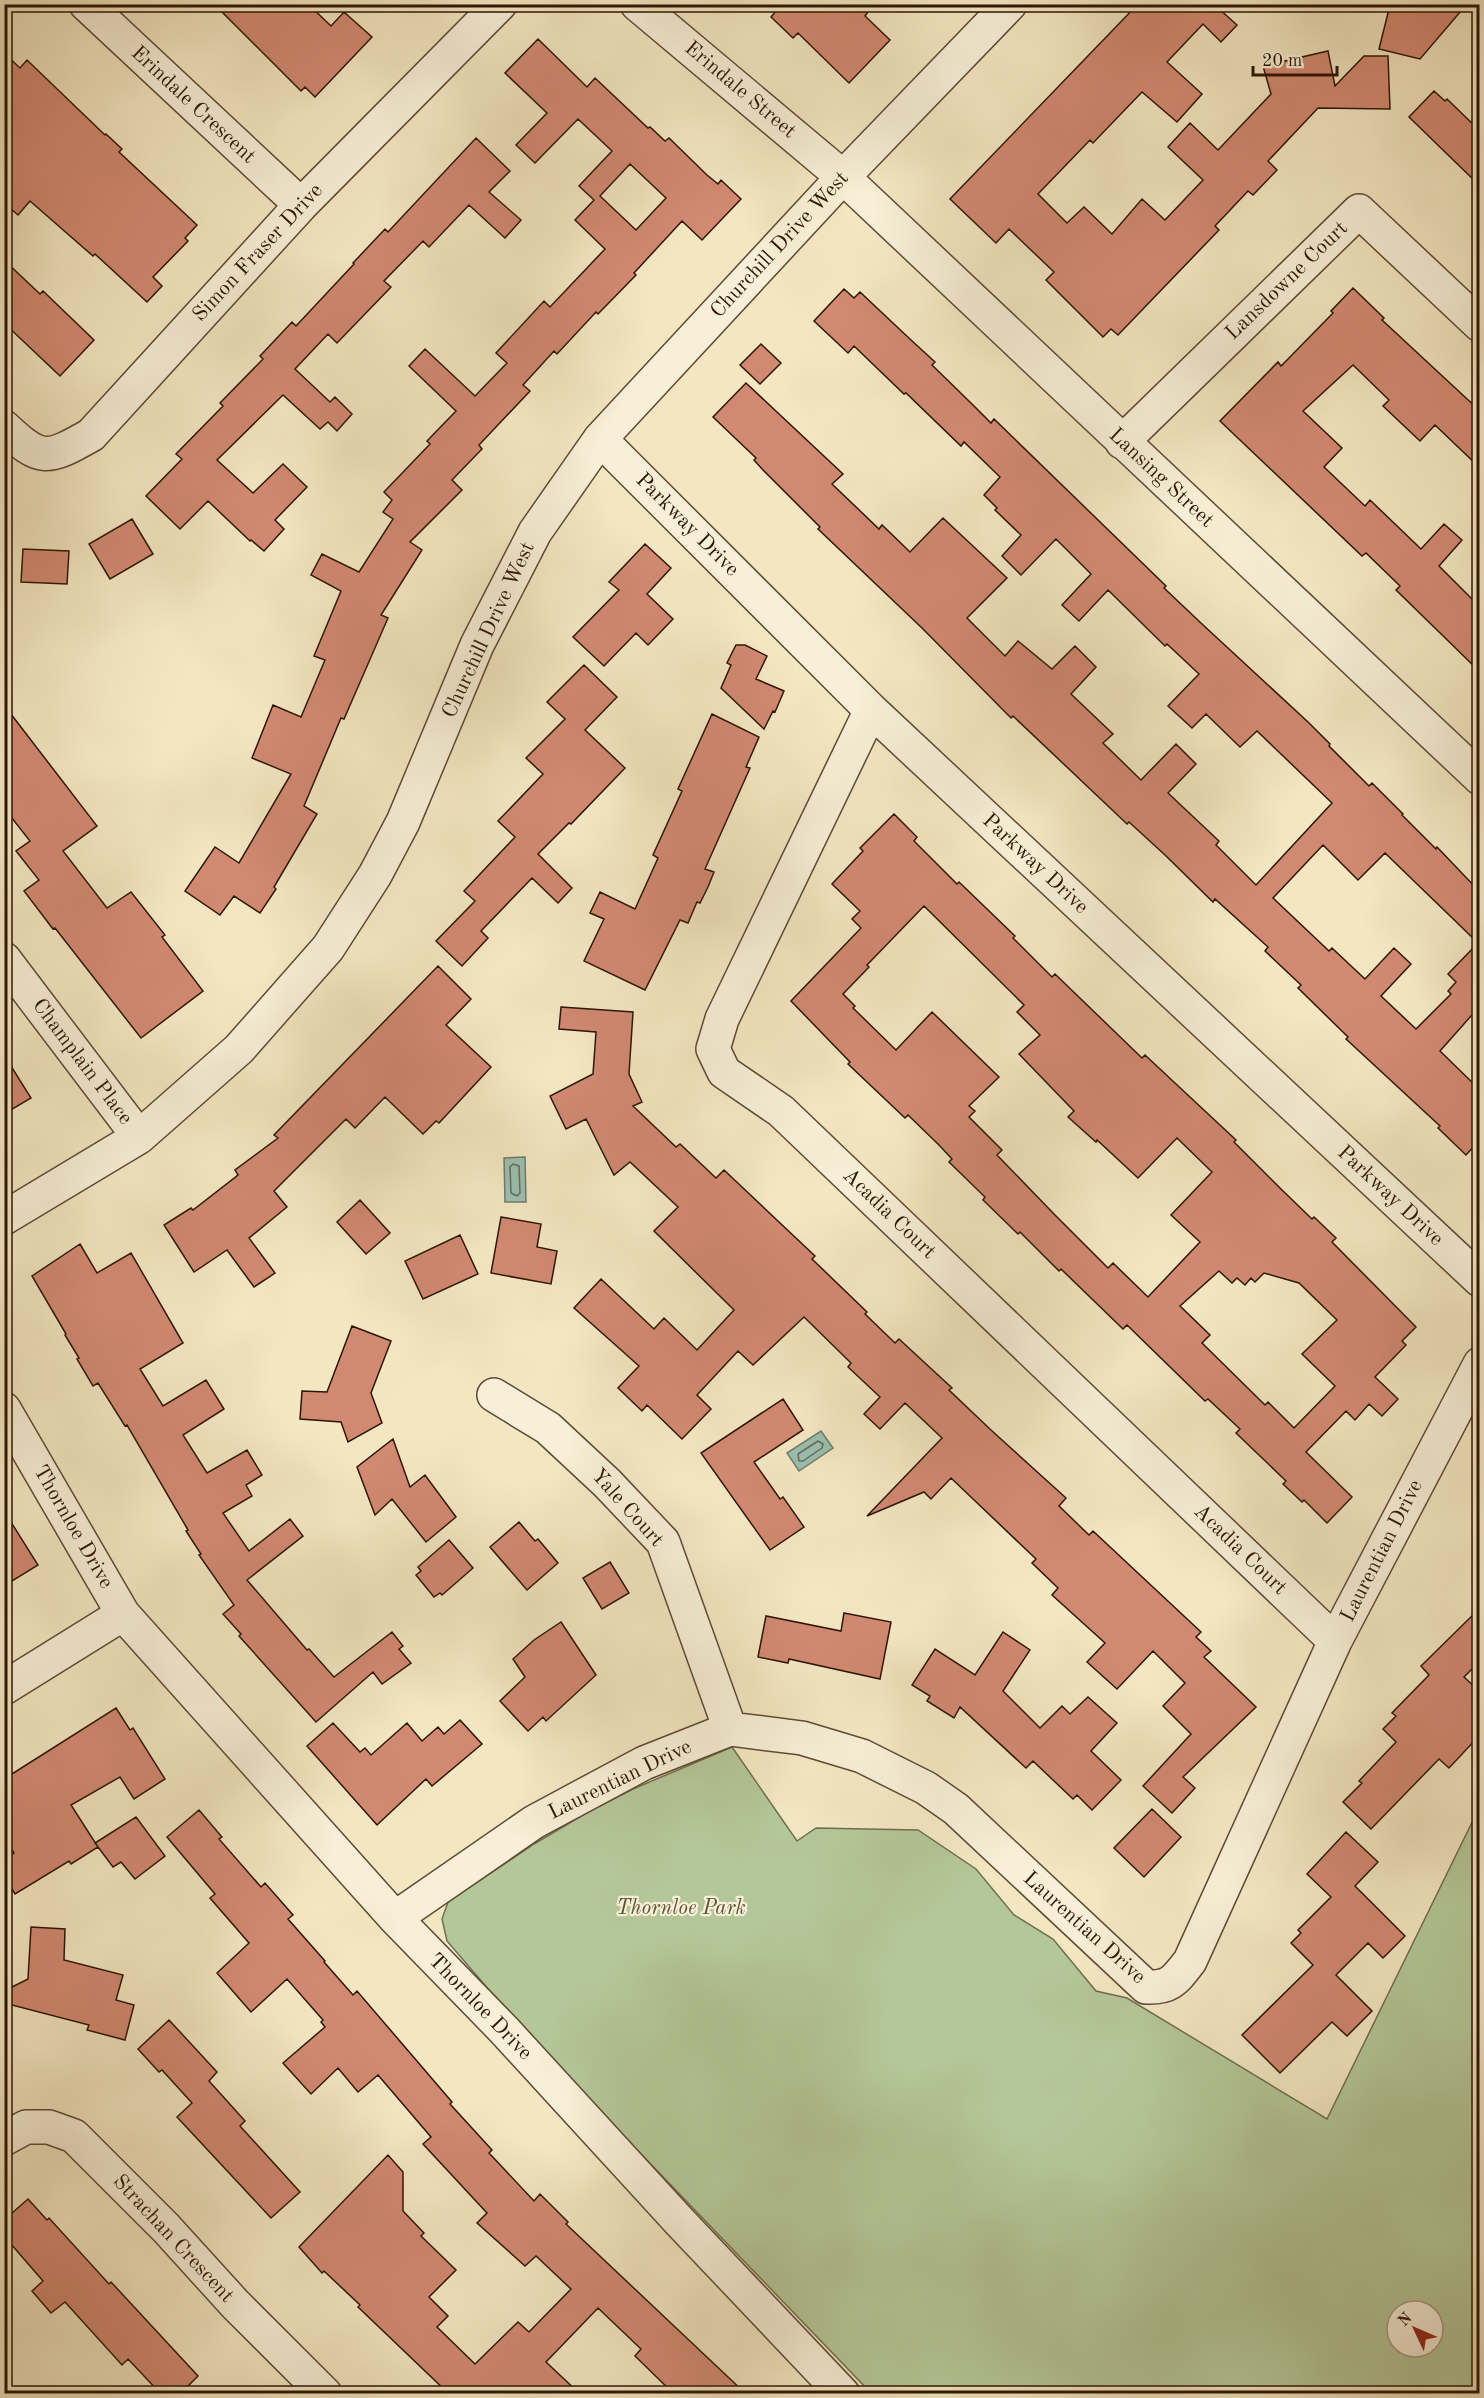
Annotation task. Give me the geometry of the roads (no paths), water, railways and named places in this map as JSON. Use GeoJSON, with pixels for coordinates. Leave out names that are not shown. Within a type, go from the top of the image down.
{"type":"FeatureCollection","features":[{"type":"Feature","properties":{"kind":"street","name":"Erindale Crescent"},"geometry":{"type":"LineString","coordinates":[[86,4],[301,205]]}},
{"type":"Feature","properties":{"kind":"street","name":"Simon Fraser Drive"},"geometry":{"type":"LineString","coordinates":[[4,427],[27,448],[39,453],[62,451],[91,435],[301,205],[500,4]]}},
{"type":"Feature","properties":{"kind":"street","name":"Erindale Street"},"geometry":{"type":"LineString","coordinates":[[637,4],[843,177]]}},
{"type":"Feature","properties":{"kind":"street","name":"Churchill Drive West"},"geometry":{"type":"LineString","coordinates":[[4,1218],[138,1137],[239,1049],[328,948],[375,875],[403,822],[477,645],[535,532],[600,439],[843,177],[1010,4]]}},
{"type":"Feature","properties":{"kind":"street","name":"Lansing Street"},"geometry":{"type":"LineString","coordinates":[[843,177],[1479,778]]}},
{"type":"Feature","properties":{"kind":"street","name":"Lansdowne Court"},"geometry":{"type":"LineString","coordinates":[[1122,442],[1359,212],[1479,326]]}},
{"type":"Feature","properties":{"kind":"street","name":"Parkway Drive"},"geometry":{"type":"LineString","coordinates":[[600,439],[871,711],[1479,1280]]}},
{"type":"Feature","properties":{"kind":"street","name":"Acadia Court"},"geometry":{"type":"LineString","coordinates":[[871,711],[722,1019],[713,1048],[724,1072],[781,1111],[1335,1641]]}},
{"type":"Feature","properties":{"kind":"street","name":"Champlain Place"},"geometry":{"type":"LineString","coordinates":[[4,959],[138,1137]]}},
{"type":"Feature","properties":{"kind":"street","name":"Laurentian Drive"},"geometry":{"type":"LineString","coordinates":[[395,1918],[534,1822],[644,1763],[730,1729],[812,1741],[862,1756],[926,1788],[956,1809],[1146,1987],[1162,1988],[1174,1981],[1190,1961],[1335,1641],[1479,1364]]}},
{"type":"Feature","properties":{"kind":"street","name":"Yale Court"},"geometry":{"type":"LineString","coordinates":[[494,1395],[548,1428],[607,1483],[663,1542],[730,1729]]}},
{"type":"Feature","properties":{"kind":"street","name":"Thornloe Drive"},"geometry":{"type":"LineString","coordinates":[[4,1409],[123,1614],[395,1918],[504,2030],[680,2222],[843,2394]]}},
{"type":"Feature","properties":{"kind":"street","name":"Thornloe Drive"},"geometry":{"type":"LineString","coordinates":[[4,1688],[123,1614]]}},
{"type":"Feature","properties":{"kind":"street","name":"Strachan Crescent"},"geometry":{"type":"LineString","coordinates":[[4,2139],[26,2127],[49,2127],[74,2136],[325,2394]]}},
{"type":"Feature","properties":{"kind":"water"},"geometry":{"type":"Polygon","coordinates":[[[525,1157],[526,1202],[505,1202],[504,1158],[525,1157]]]}},
{"type":"Feature","properties":{"kind":"water"},"geometry":{"type":"Polygon","coordinates":[[[821,1431],[833,1448],[799,1471],[787,1453],[821,1431]]]}},
{"type":"Feature","properties":{"kind":"park label","name":"Thornloe Park"},"geometry":{"type":"Point","coordinates":[681,1908]}}]}
